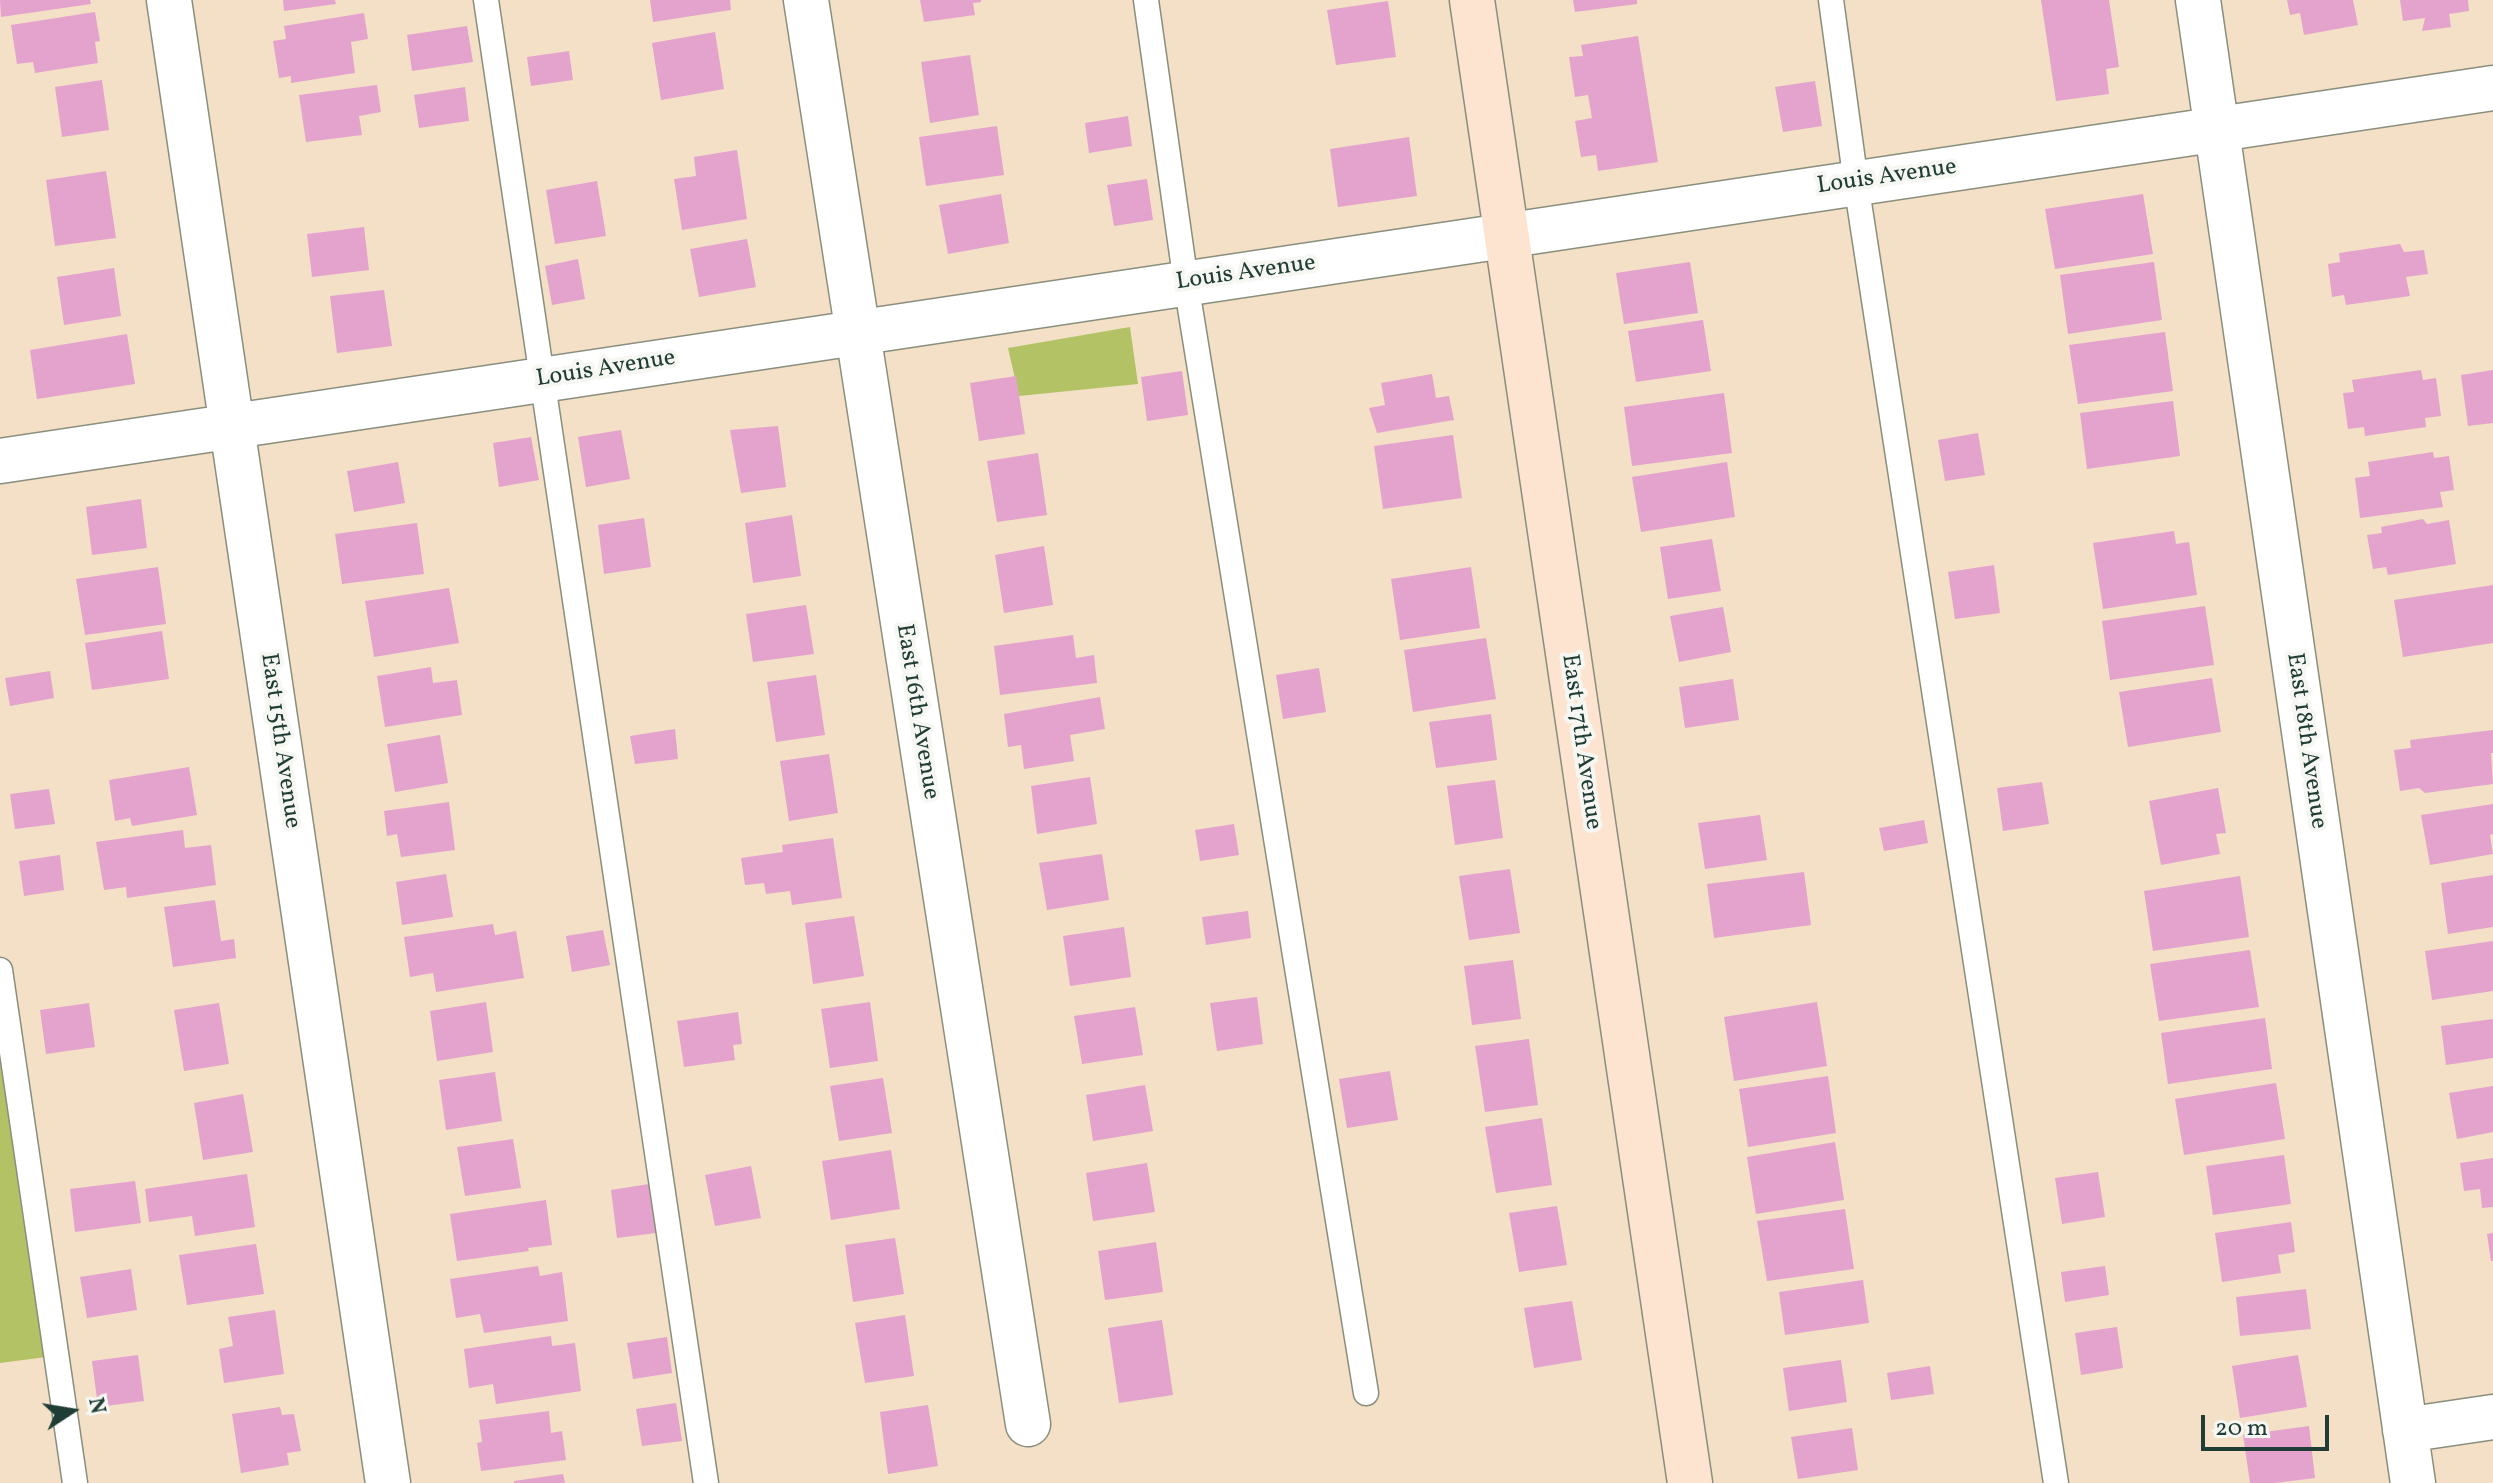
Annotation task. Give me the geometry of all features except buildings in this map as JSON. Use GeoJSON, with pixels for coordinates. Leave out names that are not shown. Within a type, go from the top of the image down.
{"type":"FeatureCollection","features":[{"type":"Feature","properties":{"kind":"street","name":"East 15th Avenue"},"geometry":{"type":"LineString","coordinates":[[169,0],[388,1483]]}},
{"type":"Feature","properties":{"kind":"street","name":"East 16th Avenue"},"geometry":{"type":"LineString","coordinates":[[806,0],[1028,1424]]}},
{"type":"Feature","properties":{"kind":"street","name":"East 17th Avenue"},"geometry":{"type":"LineString","coordinates":[[1472,0],[1690,1483]]}},
{"type":"Feature","properties":{"kind":"street","name":"East 18th Avenue"},"geometry":{"type":"LineString","coordinates":[[2198,0],[2413,1483]]}},
{"type":"Feature","properties":{"kind":"street","name":"Louis Avenue"},"geometry":{"type":"LineString","coordinates":[[0,461],[2493,88]]}},
{"type":"Feature","properties":{"kind":"street"},"geometry":{"type":"LineString","coordinates":[[2405,1430],[2493,1417]]}},
{"type":"Feature","properties":{"kind":"lane"},"geometry":{"type":"LineString","coordinates":[[486,0],[706,1483]]}},
{"type":"Feature","properties":{"kind":"lane"},"geometry":{"type":"LineString","coordinates":[[1146,0],[1186,283],[1366,1393]]}},
{"type":"Feature","properties":{"kind":"lane"},"geometry":{"type":"LineString","coordinates":[[1831,0],[1856,183],[2056,1483]]}},
{"type":"Feature","properties":{"kind":"lane"},"geometry":{"type":"LineString","coordinates":[[0,970],[75,1483]]}},
{"type":"Feature","properties":{"kind":"green space"},"geometry":{"type":"Polygon","coordinates":[[[1130,327],[1138,384],[1019,396],[1008,348],[1130,327]]]}},
{"type":"Feature","properties":{"kind":"green space"},"geometry":{"type":"Polygon","coordinates":[[[0,1044],[46,1357],[0,1363],[0,1044]]]}}]}
